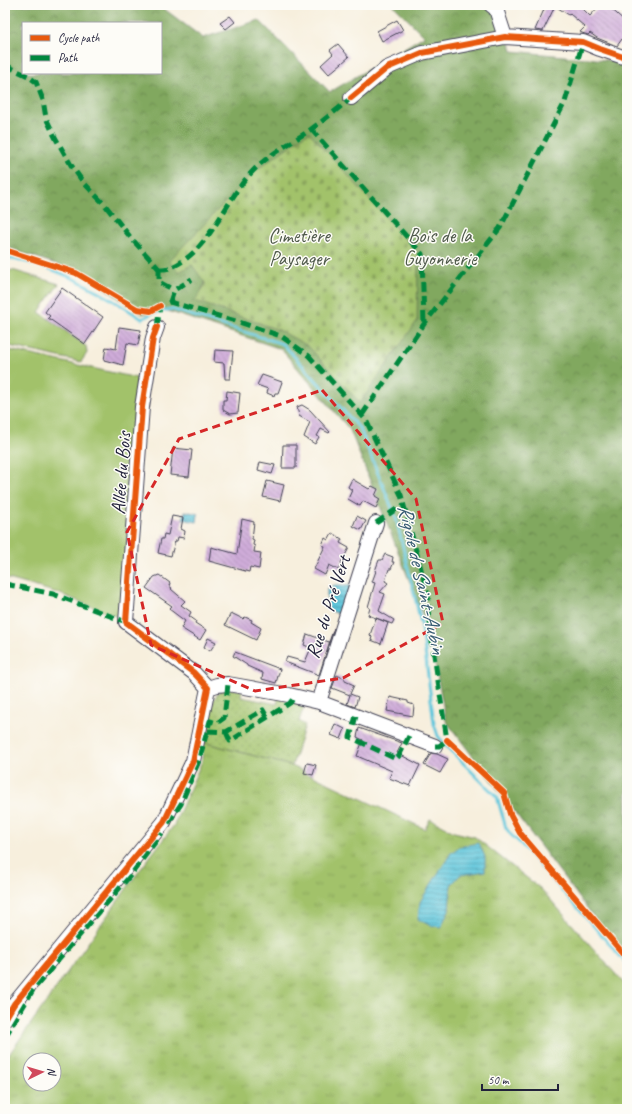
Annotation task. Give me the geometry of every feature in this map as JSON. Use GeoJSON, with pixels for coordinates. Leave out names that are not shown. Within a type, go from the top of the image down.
{"type":"FeatureCollection","features":[{"type":"Feature","properties":{"kind":"street"},"geometry":{"type":"LineString","coordinates":[[491,5],[496,9],[506,37]]}},
{"type":"Feature","properties":{"kind":"street"},"geometry":{"type":"LineString","coordinates":[[352,98],[387,68],[422,53],[506,37],[583,42],[627,58]]}},
{"type":"Feature","properties":{"kind":"street","name":"Allée du Bois"},"geometry":{"type":"LineString","coordinates":[[157,327],[153,338],[142,407],[126,622],[194,673],[208,688]]}},
{"type":"Feature","properties":{"kind":"street","name":"Rue du Pré Vert"},"geometry":{"type":"LineString","coordinates":[[319,702],[376,523]]}},
{"type":"Feature","properties":{"kind":"street"},"geometry":{"type":"LineString","coordinates":[[5,1019],[14,1004],[164,822],[193,761],[208,688],[228,684],[319,702],[434,746]]}},
{"type":"Feature","properties":{"kind":"highlighted area"},"geometry":{"type":"Polygon","coordinates":[[[322,390],[416,499],[443,623],[343,678],[255,691],[151,645],[127,532],[179,439],[322,390]]]}},
{"type":"Feature","properties":{"kind":"green space","name":"Bois de la Guyonnerie"},"geometry":{"type":"Polygon","coordinates":[[[5,5],[159,5],[203,38],[259,20],[330,92],[424,36],[393,5],[506,5],[503,9],[512,51],[627,62],[627,954],[596,920],[446,721],[428,628],[350,430],[281,349],[165,310],[142,314],[80,272],[5,247],[5,5]]]}},
{"type":"Feature","properties":{"kind":"green space","name":"Cimetière Paysager"},"geometry":{"type":"Polygon","coordinates":[[[309,132],[418,253],[417,321],[360,403],[308,346],[279,330],[195,301],[205,283],[192,265],[179,272],[169,261],[255,171],[309,132]]]}},
{"type":"Feature","properties":{"kind":"green space"},"geometry":{"type":"Polygon","coordinates":[[[12,270],[59,284],[39,312],[86,346],[87,353],[81,362],[5,345],[5,280],[7,272],[12,270]]]}},
{"type":"Feature","properties":{"kind":"green space"},"geometry":{"type":"Polygon","coordinates":[[[5,349],[137,378],[123,619],[58,593],[5,578],[5,349]]]}},
{"type":"Feature","properties":{"kind":"green space"},"geometry":{"type":"Polygon","coordinates":[[[222,688],[242,690],[241,697],[277,704],[278,698],[305,704],[299,721],[305,725],[292,766],[203,742],[214,699],[222,688]]]}},
{"type":"Feature","properties":{"kind":"green space"},"geometry":{"type":"Polygon","coordinates":[[[203,742],[292,766],[425,829],[430,819],[454,832],[475,837],[541,889],[627,987],[627,1109],[5,1109],[5,1060],[134,878],[174,825],[202,761],[203,742]]]}},
{"type":"Feature","properties":{"kind":"water"},"geometry":{"type":"Polygon","coordinates":[[[185,511],[198,514],[197,522],[183,519],[185,511]]]}},
{"type":"Feature","properties":{"kind":"water"},"geometry":{"type":"Polygon","coordinates":[[[335,585],[353,586],[345,617],[327,609],[327,589],[335,585]]]}},
{"type":"Feature","properties":{"kind":"water"},"geometry":{"type":"Polygon","coordinates":[[[479,843],[485,857],[485,871],[460,875],[451,885],[449,910],[441,927],[429,925],[418,919],[420,902],[451,853],[459,847],[479,843]]]}},
{"type":"Feature","properties":{"kind":"building"},"geometry":{"type":"Polygon","coordinates":[[[546,5],[579,5],[590,16],[600,5],[607,5],[627,23],[627,43],[622,39],[617,46],[597,38],[590,33],[588,35],[580,32],[585,27],[570,14],[569,15],[555,6],[543,31],[535,30],[546,5]]]}},
{"type":"Feature","properties":{"kind":"building"},"geometry":{"type":"Polygon","coordinates":[[[230,16],[235,22],[226,29],[220,23],[230,16]]]}},
{"type":"Feature","properties":{"kind":"building"},"geometry":{"type":"Polygon","coordinates":[[[397,20],[403,30],[382,41],[377,31],[397,20]]]}},
{"type":"Feature","properties":{"kind":"building"},"geometry":{"type":"Polygon","coordinates":[[[338,44],[349,57],[329,74],[321,65],[333,54],[330,50],[338,44]]]}},
{"type":"Feature","properties":{"kind":"building"},"geometry":{"type":"Polygon","coordinates":[[[62,288],[103,317],[85,344],[48,318],[50,316],[45,312],[62,288]]]}},
{"type":"Feature","properties":{"kind":"building"},"geometry":{"type":"Polygon","coordinates":[[[119,327],[141,330],[138,345],[127,343],[123,365],[104,360],[106,347],[116,349],[119,327]]]}},
{"type":"Feature","properties":{"kind":"building"},"geometry":{"type":"Polygon","coordinates":[[[215,350],[233,351],[230,379],[225,379],[224,363],[214,362],[215,350]]]}},
{"type":"Feature","properties":{"kind":"building"},"geometry":{"type":"Polygon","coordinates":[[[262,375],[282,382],[278,393],[275,393],[274,396],[267,393],[268,389],[257,385],[262,375]]]}},
{"type":"Feature","properties":{"kind":"building"},"geometry":{"type":"Polygon","coordinates":[[[227,391],[240,393],[238,413],[230,414],[223,410],[223,400],[226,400],[227,391]]]}},
{"type":"Feature","properties":{"kind":"building"},"geometry":{"type":"Polygon","coordinates":[[[302,405],[310,410],[330,432],[329,433],[321,429],[315,444],[304,437],[310,422],[299,416],[297,407],[302,405]]]}},
{"type":"Feature","properties":{"kind":"building"},"geometry":{"type":"Polygon","coordinates":[[[283,445],[296,445],[296,468],[282,468],[283,445]]]}},
{"type":"Feature","properties":{"kind":"building"},"geometry":{"type":"Polygon","coordinates":[[[173,448],[192,450],[189,477],[170,475],[173,448]]]}},
{"type":"Feature","properties":{"kind":"building"},"geometry":{"type":"Polygon","coordinates":[[[260,462],[275,465],[272,474],[258,470],[260,462]]]}},
{"type":"Feature","properties":{"kind":"building"},"geometry":{"type":"Polygon","coordinates":[[[352,479],[369,489],[372,486],[378,489],[375,496],[380,499],[376,508],[363,501],[360,506],[348,499],[352,490],[348,487],[352,479]]]}},
{"type":"Feature","properties":{"kind":"building"},"geometry":{"type":"Polygon","coordinates":[[[267,481],[284,485],[280,501],[263,497],[267,481]]]}},
{"type":"Feature","properties":{"kind":"building"},"geometry":{"type":"Polygon","coordinates":[[[172,516],[183,518],[181,529],[185,531],[184,538],[178,537],[177,541],[175,541],[171,556],[158,553],[161,539],[163,539],[164,534],[168,535],[172,516]]]}},
{"type":"Feature","properties":{"kind":"building"},"geometry":{"type":"Polygon","coordinates":[[[357,516],[366,521],[361,530],[353,526],[357,516]]]}},
{"type":"Feature","properties":{"kind":"building"},"geometry":{"type":"Polygon","coordinates":[[[242,519],[254,522],[252,539],[254,540],[253,545],[255,546],[254,552],[261,553],[259,569],[250,567],[249,572],[209,561],[211,547],[237,554],[242,519]]]}},
{"type":"Feature","properties":{"kind":"building"},"geometry":{"type":"Polygon","coordinates":[[[332,533],[342,539],[340,543],[349,548],[339,570],[329,565],[325,575],[314,569],[325,546],[322,545],[325,538],[328,540],[332,533]]]}},
{"type":"Feature","properties":{"kind":"building"},"geometry":{"type":"Polygon","coordinates":[[[385,554],[393,557],[392,562],[394,562],[391,569],[389,569],[385,581],[388,583],[380,592],[385,594],[379,611],[394,620],[392,624],[368,615],[370,608],[368,607],[375,583],[372,582],[375,571],[379,560],[382,560],[385,554]]]}},
{"type":"Feature","properties":{"kind":"building"},"geometry":{"type":"Polygon","coordinates":[[[159,575],[170,583],[169,586],[172,588],[171,589],[185,601],[181,605],[191,612],[189,616],[196,621],[195,623],[206,630],[200,640],[181,628],[185,621],[169,609],[172,606],[146,588],[154,577],[159,575]]]}},
{"type":"Feature","properties":{"kind":"building"},"geometry":{"type":"Polygon","coordinates":[[[231,613],[243,619],[245,617],[252,620],[251,622],[261,628],[256,640],[225,625],[231,613]]]}},
{"type":"Feature","properties":{"kind":"building"},"geometry":{"type":"Polygon","coordinates":[[[376,618],[388,623],[381,644],[371,640],[372,637],[370,635],[376,618]]]}},
{"type":"Feature","properties":{"kind":"building"},"geometry":{"type":"Polygon","coordinates":[[[334,628],[319,675],[285,662],[287,657],[305,662],[311,648],[304,645],[307,634],[329,642],[334,628]]]}},
{"type":"Feature","properties":{"kind":"building"},"geometry":{"type":"Polygon","coordinates":[[[208,638],[216,642],[210,651],[204,647],[208,638]]]}},
{"type":"Feature","properties":{"kind":"building"},"geometry":{"type":"Polygon","coordinates":[[[235,652],[280,669],[276,683],[262,679],[263,673],[247,666],[233,656],[235,652]]]}},
{"type":"Feature","properties":{"kind":"building"},"geometry":{"type":"Polygon","coordinates":[[[337,675],[354,685],[350,694],[358,697],[355,707],[347,704],[350,695],[332,688],[337,675]]]}},
{"type":"Feature","properties":{"kind":"building"},"geometry":{"type":"Polygon","coordinates":[[[390,697],[408,701],[408,703],[414,705],[413,716],[387,711],[390,697]]]}},
{"type":"Feature","properties":{"kind":"building"},"geometry":{"type":"Polygon","coordinates":[[[335,724],[345,729],[341,739],[331,735],[335,724]]]}},
{"type":"Feature","properties":{"kind":"building"},"geometry":{"type":"Polygon","coordinates":[[[359,728],[402,743],[397,753],[420,765],[410,786],[389,778],[392,771],[357,756],[363,740],[357,737],[359,728]]]}},
{"type":"Feature","properties":{"kind":"building"},"geometry":{"type":"Polygon","coordinates":[[[431,753],[448,759],[440,773],[424,765],[431,753]]]}},
{"type":"Feature","properties":{"kind":"building"},"geometry":{"type":"Polygon","coordinates":[[[307,763],[316,765],[313,775],[304,773],[307,763]]]}},
{"type":"Feature","properties":{"kind":"waterway","name":"Rigole de Saint-Aubin"},"geometry":{"type":"LineString","coordinates":[[5,258],[42,266],[76,280],[110,298],[142,319],[153,313],[171,309],[283,344],[360,429],[396,518],[422,627],[434,724],[438,736],[497,797],[506,828],[511,835],[521,844],[627,964]]}},
{"type":"Feature","properties":{"kind":"marked path"},"geometry":{"type":"LineString","coordinates":[[362,415],[424,324],[500,228],[565,102],[583,42]]}},
{"type":"Feature","properties":{"kind":"marked path"},"geometry":{"type":"LineString","coordinates":[[5,65],[22,73]]}},
{"type":"Feature","properties":{"kind":"marked path"},"geometry":{"type":"LineString","coordinates":[[24,74],[36,82],[43,100],[46,118],[71,165],[83,182],[105,205],[131,238],[159,269]]}},
{"type":"Feature","properties":{"kind":"marked path"},"geometry":{"type":"LineString","coordinates":[[159,269],[167,269],[172,267],[187,258],[198,248],[216,224],[242,184],[258,166],[315,126],[351,98]]}},
{"type":"Feature","properties":{"kind":"marked path"},"geometry":{"type":"LineString","coordinates":[[311,129],[422,254],[424,324]]}},
{"type":"Feature","properties":{"kind":"marked path"},"geometry":{"type":"LineString","coordinates":[[159,269],[159,282],[174,290]]}},
{"type":"Feature","properties":{"kind":"marked path"},"geometry":{"type":"LineString","coordinates":[[170,302],[174,290],[192,279]]}},
{"type":"Feature","properties":{"kind":"marked path"},"geometry":{"type":"LineString","coordinates":[[157,327],[160,306],[170,302],[281,336],[309,356],[366,420],[401,495],[428,595],[431,635],[447,740],[449,742]]}},
{"type":"Feature","properties":{"kind":"marked path"},"geometry":{"type":"LineString","coordinates":[[376,523],[398,508],[404,506]]}},
{"type":"Feature","properties":{"kind":"marked path"},"geometry":{"type":"LineString","coordinates":[[5,584],[53,594],[126,622]]}},
{"type":"Feature","properties":{"kind":"marked path"},"geometry":{"type":"LineString","coordinates":[[168,823],[181,804],[199,760],[210,721],[217,723],[224,718],[228,684]]}},
{"type":"Feature","properties":{"kind":"marked path"},"geometry":{"type":"LineString","coordinates":[[226,732],[230,741],[290,703],[295,696]]}},
{"type":"Feature","properties":{"kind":"marked path"},"geometry":{"type":"LineString","coordinates":[[208,731],[226,732],[263,710],[267,717]]}},
{"type":"Feature","properties":{"kind":"marked path"},"geometry":{"type":"LineString","coordinates":[[356,716],[350,737],[396,759],[409,736]]}},
{"type":"Feature","properties":{"kind":"marked path"},"geometry":{"type":"LineString","coordinates":[[435,746],[439,746],[447,740]]}},
{"type":"Feature","properties":{"kind":"marked path"},"geometry":{"type":"LineString","coordinates":[[5,1037],[33,990],[130,876],[162,833]]}},
{"type":"Feature","properties":{"kind":"cycle path"},"geometry":{"type":"LineString","coordinates":[[351,98],[387,68],[422,53],[505,37],[583,42],[627,58]]}},
{"type":"Feature","properties":{"kind":"cycle path"},"geometry":{"type":"LineString","coordinates":[[5,250],[76,273],[137,309],[151,311],[160,306]]}},
{"type":"Feature","properties":{"kind":"cycle path"},"geometry":{"type":"LineString","coordinates":[[5,1019],[14,1004],[164,822],[193,761],[208,688],[194,673],[126,622],[142,407],[153,338],[157,327]]}},
{"type":"Feature","properties":{"kind":"cycle path"},"geometry":{"type":"LineString","coordinates":[[447,740],[504,793],[510,814],[520,833],[627,958]]}}]}
